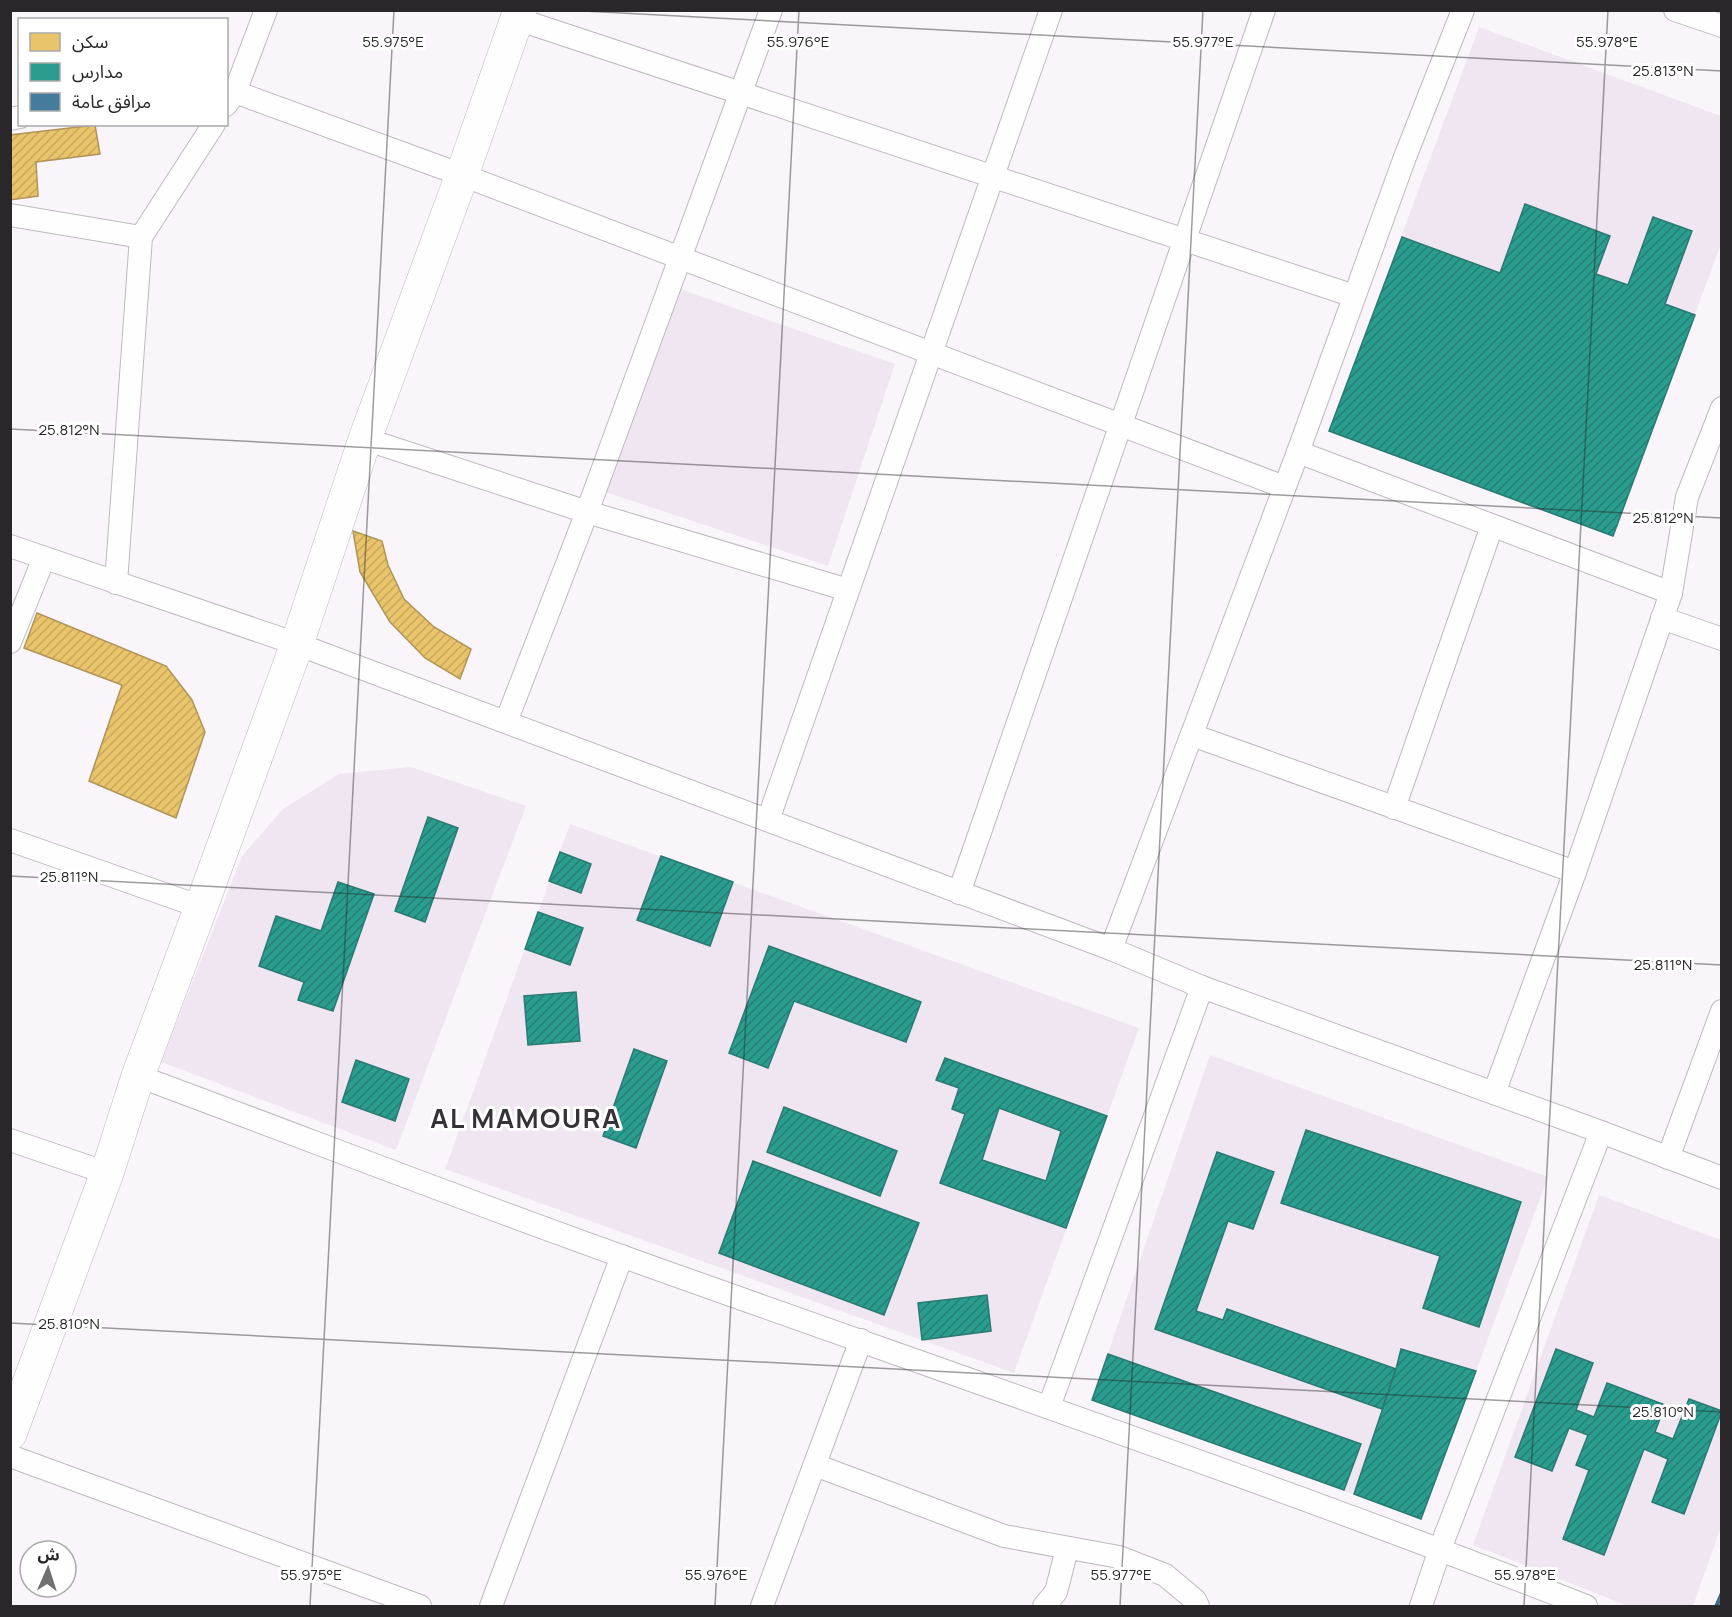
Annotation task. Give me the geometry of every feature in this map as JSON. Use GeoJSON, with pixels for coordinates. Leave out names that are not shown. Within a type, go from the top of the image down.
{"type":"FeatureCollection","features":[{"type":"Feature","properties":{"kind":"street"},"geometry":{"type":"LineString","coordinates":[[266,10],[231,99],[462,176],[1284,487]]}},
{"type":"Feature","properties":{"kind":"street"},"geometry":{"type":"LineString","coordinates":[[506,722],[587,512],[771,10]]}},
{"type":"Feature","properties":{"kind":"street"},"geometry":{"type":"LineString","coordinates":[[768,820],[1051,10]]}},
{"type":"Feature","properties":{"kind":"street"},"geometry":{"type":"LineString","coordinates":[[959,893],[1264,10]]}},
{"type":"Feature","properties":{"kind":"street"},"geometry":{"type":"LineString","coordinates":[[1111,949],[1298,452],[1405,157],[1463,10]]}},
{"type":"Feature","properties":{"kind":"street"},"geometry":{"type":"LineString","coordinates":[[1675,10],[1722,26]]}},
{"type":"Feature","properties":{"kind":"street"},"geometry":{"type":"LineString","coordinates":[[10,1434],[107,1173],[138,1076],[297,644],[365,439],[519,15],[740,93],[1354,296]]}},
{"type":"Feature","properties":{"kind":"street"},"geometry":{"type":"LineString","coordinates":[[116,583],[141,237],[213,126]]}},
{"type":"Feature","properties":{"kind":"street"},"geometry":{"type":"LineString","coordinates":[[10,214],[141,237]]}},
{"type":"Feature","properties":{"kind":"street"},"geometry":{"type":"LineString","coordinates":[[1494,1093],[1575,872],[1671,593],[1687,497],[1722,408]]}},
{"type":"Feature","properties":{"kind":"street"},"geometry":{"type":"LineString","coordinates":[[365,439],[587,512],[848,590]]}},
{"type":"Feature","properties":{"kind":"street"},"geometry":{"type":"LineString","coordinates":[[1298,452],[1671,593]]}},
{"type":"Feature","properties":{"kind":"street"},"geometry":{"type":"LineString","coordinates":[[1394,808],[1492,526]]}},
{"type":"Feature","properties":{"kind":"street"},"geometry":{"type":"LineString","coordinates":[[10,546],[297,644],[1111,949],[1202,987],[1722,1178]]}},
{"type":"Feature","properties":{"kind":"street"},"geometry":{"type":"LineString","coordinates":[[10,642],[44,558]]}},
{"type":"Feature","properties":{"kind":"street"},"geometry":{"type":"LineString","coordinates":[[1662,618],[1722,639]]}},
{"type":"Feature","properties":{"kind":"street"},"geometry":{"type":"LineString","coordinates":[[1192,735],[1575,872]]}},
{"type":"Feature","properties":{"kind":"street"},"geometry":{"type":"LineString","coordinates":[[10,840],[201,907]]}},
{"type":"Feature","properties":{"kind":"street"},"geometry":{"type":"LineString","coordinates":[[1049,1407],[1202,987]]}},
{"type":"Feature","properties":{"kind":"street"},"geometry":{"type":"LineString","coordinates":[[1668,1158],[1722,1011]]}},
{"type":"Feature","properties":{"kind":"street"},"geometry":{"type":"LineString","coordinates":[[138,1076],[622,1256],[1049,1407],[1440,1549],[1586,1606]]}},
{"type":"Feature","properties":{"kind":"street"},"geometry":{"type":"LineString","coordinates":[[1421,1606],[1440,1549],[1601,1132]]}},
{"type":"Feature","properties":{"kind":"street"},"geometry":{"type":"LineString","coordinates":[[10,1140],[107,1173]]}},
{"type":"Feature","properties":{"kind":"street"},"geometry":{"type":"LineString","coordinates":[[491,1606],[622,1256]]}},
{"type":"Feature","properties":{"kind":"street"},"geometry":{"type":"LineString","coordinates":[[762,1606],[861,1340]]}},
{"type":"Feature","properties":{"kind":"street"},"geometry":{"type":"LineString","coordinates":[[10,1456],[420,1606]]}},
{"type":"Feature","properties":{"kind":"street"},"geometry":{"type":"LineString","coordinates":[[815,1465],[1004,1536],[1119,1557],[1165,1575],[1195,1600],[1198,1606]]}},
{"type":"Feature","properties":{"kind":"street"},"geometry":{"type":"LineString","coordinates":[[1044,1606],[1056,1592],[1067,1549]]}},
{"type":"Feature","properties":{"kind":"shaded area"},"geometry":{"type":"Polygon","coordinates":[[[1479,27],[1721,116],[1721,244],[1613,536],[1329,431],[1479,27]]]}},
{"type":"Feature","properties":{"kind":"shaded area"},"geometry":{"type":"Polygon","coordinates":[[[677,288],[895,364],[828,566],[605,492],[677,288]]]}},
{"type":"Feature","properties":{"kind":"shaded area"},"geometry":{"type":"Polygon","coordinates":[[[411,767],[526,806],[396,1150],[161,1062],[242,856],[283,809],[339,774],[411,767]]]}},
{"type":"Feature","properties":{"kind":"shaded area"},"geometry":{"type":"Polygon","coordinates":[[[570,824],[1139,1028],[1014,1373],[445,1169],[570,824]]]}},
{"type":"Feature","properties":{"kind":"shaded area"},"geometry":{"type":"Polygon","coordinates":[[[1210,1055],[1548,1177],[1421,1519],[1092,1400],[1210,1055]]]}},
{"type":"Feature","properties":{"kind":"shaded area"},"geometry":{"type":"Polygon","coordinates":[[[1599,1195],[1721,1240],[1721,1527],[1693,1606],[1628,1606],[1473,1545],[1599,1195]]]}},
{"type":"Feature","properties":{"kind":"building: سكن"},"geometry":{"type":"Polygon","coordinates":[[[95,126],[100,154],[36,162],[38,196],[10,200],[10,135],[95,126]]]}},
{"type":"Feature","properties":{"kind":"building: سكن"},"geometry":{"type":"Polygon","coordinates":[[[353,531],[382,541],[388,565],[404,599],[434,627],[471,649],[460,679],[425,658],[390,622],[360,572],[353,531]]]}},
{"type":"Feature","properties":{"kind":"building: سكن"},"geometry":{"type":"Polygon","coordinates":[[[37,613],[166,666],[192,700],[205,732],[176,818],[89,781],[122,685],[24,648],[37,613]]]}},
{"type":"Feature","properties":{"kind":"building: مدارس"},"geometry":{"type":"Polygon","coordinates":[[[1525,204],[1610,236],[1596,274],[1628,285],[1653,217],[1692,231],[1665,304],[1695,315],[1613,536],[1329,431],[1402,237],[1500,273],[1525,204]]]}},
{"type":"Feature","properties":{"kind":"building: مدارس"},"geometry":{"type":"Polygon","coordinates":[[[428,817],[458,828],[425,922],[395,911],[428,817]]]}},
{"type":"Feature","properties":{"kind":"building: مدارس"},"geometry":{"type":"Polygon","coordinates":[[[560,852],[591,864],[581,893],[549,881],[560,852]]]}},
{"type":"Feature","properties":{"kind":"building: مدارس"},"geometry":{"type":"Polygon","coordinates":[[[661,856],[733,882],[710,946],[637,920],[661,856]]]}},
{"type":"Feature","properties":{"kind":"building: مدارس"},"geometry":{"type":"Polygon","coordinates":[[[338,882],[374,894],[333,1011],[298,1000],[304,982],[259,966],[276,916],[321,931],[338,882]]]}},
{"type":"Feature","properties":{"kind":"building: مدارس"},"geometry":{"type":"Polygon","coordinates":[[[538,912],[583,928],[570,965],[525,949],[538,912]]]}},
{"type":"Feature","properties":{"kind":"building: مدارس"},"geometry":{"type":"Polygon","coordinates":[[[769,946],[921,1002],[906,1042],[794,1001],[768,1068],[729,1053],[769,946]]]}},
{"type":"Feature","properties":{"kind":"building: مدارس"},"geometry":{"type":"Polygon","coordinates":[[[576,992],[580,1041],[528,1045],[524,996],[576,992]]]}},
{"type":"Feature","properties":{"kind":"building: مدارس"},"geometry":{"type":"Polygon","coordinates":[[[634,1049],[667,1061],[636,1148],[603,1136],[634,1049]]]}},
{"type":"Feature","properties":{"kind":"building: مدارس"},"geometry":{"type":"Polygon","coordinates":[[[945,1058],[1107,1116],[1066,1228],[940,1183],[965,1114],[952,1109],[959,1088],[936,1080],[945,1058]],[[999,1108],[982,1160],[1046,1181],[1061,1131],[999,1108]]]}},
{"type":"Feature","properties":{"kind":"building: مدارس"},"geometry":{"type":"Polygon","coordinates":[[[356,1060],[409,1079],[395,1121],[342,1102],[356,1060]]]}},
{"type":"Feature","properties":{"kind":"building: مدارس"},"geometry":{"type":"Polygon","coordinates":[[[784,1107],[897,1151],[880,1196],[767,1152],[784,1107]]]}},
{"type":"Feature","properties":{"kind":"building: مدارس"},"geometry":{"type":"Polygon","coordinates":[[[1306,1130],[1521,1202],[1479,1327],[1423,1308],[1440,1256],[1281,1203],[1306,1130]]]}},
{"type":"Feature","properties":{"kind":"building: مدارس"},"geometry":{"type":"Polygon","coordinates":[[[1217,1152],[1274,1172],[1253,1229],[1228,1221],[1196,1311],[1223,1320],[1227,1309],[1396,1369],[1382,1409],[1155,1329],[1217,1152]]]}},
{"type":"Feature","properties":{"kind":"building: مدارس"},"geometry":{"type":"Polygon","coordinates":[[[753,1161],[919,1223],[884,1315],[719,1253],[753,1161]]]}},
{"type":"Feature","properties":{"kind":"building: مدارس"},"geometry":{"type":"Polygon","coordinates":[[[987,1295],[991,1331],[922,1340],[918,1303],[987,1295]]]}},
{"type":"Feature","properties":{"kind":"building: مدارس"},"geometry":{"type":"Polygon","coordinates":[[[1401,1349],[1476,1371],[1421,1519],[1354,1494],[1401,1349]]]}},
{"type":"Feature","properties":{"kind":"building: مدارس"},"geometry":{"type":"Polygon","coordinates":[[[1556,1349],[1593,1363],[1576,1410],[1594,1417],[1607,1383],[1665,1405],[1655,1432],[1673,1439],[1689,1399],[1722,1411],[1684,1514],[1652,1502],[1668,1459],[1644,1449],[1604,1555],[1563,1539],[1589,1470],[1576,1465],[1588,1435],[1569,1428],[1552,1471],[1515,1457],[1556,1349]]]}},
{"type":"Feature","properties":{"kind":"building: مدارس"},"geometry":{"type":"Polygon","coordinates":[[[1108,1354],[1361,1444],[1344,1490],[1092,1400],[1108,1354]]]}},
{"type":"Feature","properties":{"kind":"building: مرافق عامة"},"geometry":{"type":"Polygon","coordinates":[[[1722,1590],[1722,1606],[1715,1606],[1722,1590]]]}},
{"type":"Feature","properties":{"kind":"district","name":"AL MAMOURA"},"geometry":{"type":"Point","coordinates":[526,1119]}}]}
